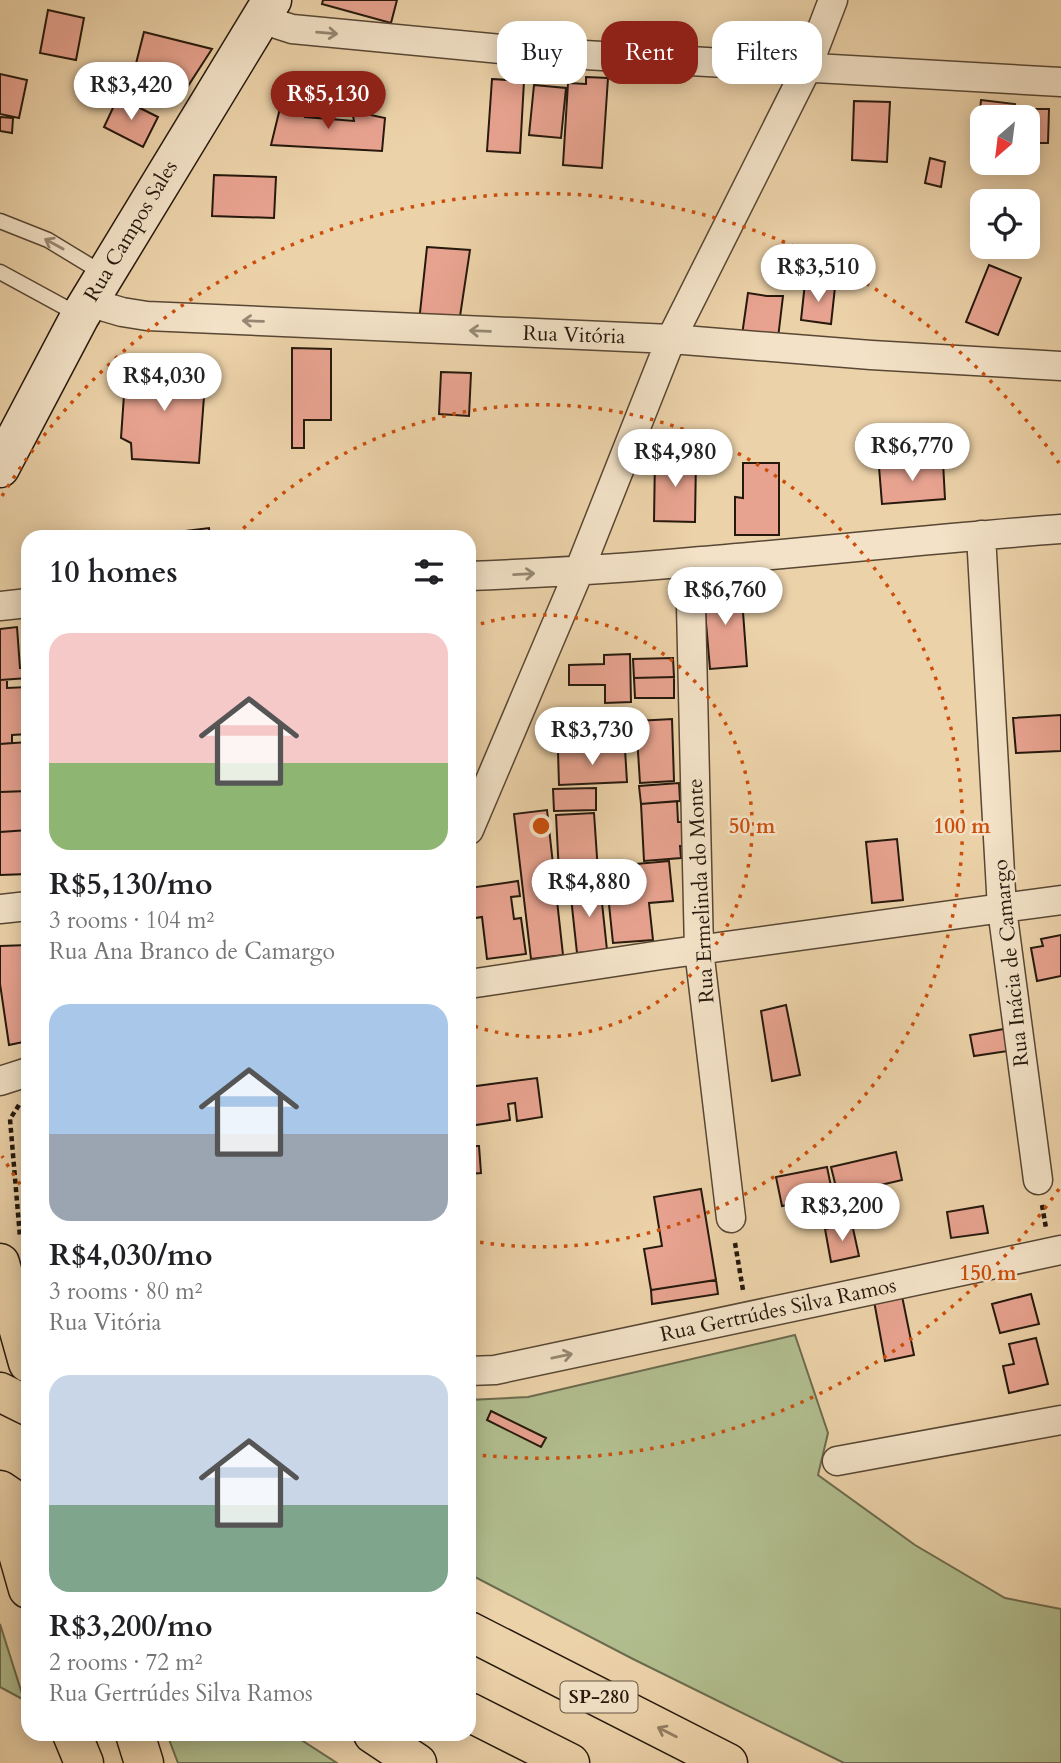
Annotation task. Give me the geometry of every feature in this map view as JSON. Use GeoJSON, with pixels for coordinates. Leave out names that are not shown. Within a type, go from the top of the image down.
{"type":"FeatureCollection","features":[{"type":"Feature","properties":{"kind":"main road"},"geometry":{"type":"LineString","coordinates":[[7,1257],[21,1328]]}},
{"type":"Feature","properties":{"kind":"main road"},"geometry":{"type":"LineString","coordinates":[[0,1392],[21,1402]]}},
{"type":"Feature","properties":{"kind":"main road"},"geometry":{"type":"LineString","coordinates":[[0,1471],[21,1482]]}},
{"type":"Feature","properties":{"kind":"main road"},"geometry":{"type":"LineString","coordinates":[[0,1491],[21,1504]]}},
{"type":"Feature","properties":{"kind":"main road"},"geometry":{"type":"LineString","coordinates":[[0,1491],[21,1564]]}},
{"type":"Feature","properties":{"kind":"main road","name":"SP-280"},"geometry":{"type":"LineString","coordinates":[[476,1635],[728,1763]]}},
{"type":"Feature","properties":{"kind":"main road"},"geometry":{"type":"LineString","coordinates":[[476,1716],[570,1763]]}},
{"type":"Feature","properties":{"kind":"main road"},"geometry":{"type":"LineString","coordinates":[[75,1741],[84,1763]]}},
{"type":"Feature","properties":{"kind":"main road"},"geometry":{"type":"LineString","coordinates":[[137,1741],[144,1763]]}},
{"type":"Feature","properties":{"kind":"main road"},"geometry":{"type":"LineString","coordinates":[[384,1741],[417,1763]]}},
{"type":"Feature","properties":{"kind":"street"},"geometry":{"type":"LineString","coordinates":[[822,29],[833,0]]}},
{"type":"Feature","properties":{"kind":"street"},"geometry":{"type":"LineString","coordinates":[[266,9],[292,29],[532,52],[712,62]]}},
{"type":"Feature","properties":{"kind":"street","name":"Rua Campos Sales"},"geometry":{"type":"LineString","coordinates":[[0,468],[91,298],[266,9]]}},
{"type":"Feature","properties":{"kind":"street"},"geometry":{"type":"LineString","coordinates":[[822,69],[1061,82]]}},
{"type":"Feature","properties":{"kind":"street"},"geometry":{"type":"LineString","coordinates":[[476,814],[579,571],[671,339],[799,84]]}},
{"type":"Feature","properties":{"kind":"street","name":"Rua Vitória"},"geometry":{"type":"LineString","coordinates":[[91,298],[122,312],[147,316],[671,339],[871,355],[1061,366]]}},
{"type":"Feature","properties":{"kind":"street"},"geometry":{"type":"LineString","coordinates":[[476,576],[690,563],[1061,529]]}},
{"type":"Feature","properties":{"kind":"street","name":"Rua Inácia de Camargo"},"geometry":{"type":"LineString","coordinates":[[981,535],[1002,909],[1038,1180]]}},
{"type":"Feature","properties":{"kind":"street","name":"Rua Ermelinda do Monte"},"geometry":{"type":"LineString","coordinates":[[690,563],[699,950],[731,1218]]}},
{"type":"Feature","properties":{"kind":"street"},"geometry":{"type":"LineString","coordinates":[[0,606],[21,604]]}},
{"type":"Feature","properties":{"kind":"street"},"geometry":{"type":"LineString","coordinates":[[476,983],[1061,900]]}},
{"type":"Feature","properties":{"kind":"street"},"geometry":{"type":"LineString","coordinates":[[0,909],[21,907]]}},
{"type":"Feature","properties":{"kind":"street"},"geometry":{"type":"LineString","coordinates":[[0,1081],[21,1074]]}},
{"type":"Feature","properties":{"kind":"street","name":"Rua Gertrúdes Silva Ramos"},"geometry":{"type":"LineString","coordinates":[[482,1370],[1056,1251]]}},
{"type":"Feature","properties":{"kind":"street"},"geometry":{"type":"LineString","coordinates":[[837,1461],[1061,1420]]}},
{"type":"Feature","properties":{"kind":"lane"},"geometry":{"type":"LineString","coordinates":[[0,221],[48,240],[91,298]]}},
{"type":"Feature","properties":{"kind":"lane"},"geometry":{"type":"LineString","coordinates":[[0,272],[91,298]]}},
{"type":"Feature","properties":{"kind":"path"},"geometry":{"type":"LineString","coordinates":[[7,1257],[10,1119],[21,1102]]}},
{"type":"Feature","properties":{"kind":"path"},"geometry":{"type":"LineString","coordinates":[[1038,1180],[1056,1251]]}},
{"type":"Feature","properties":{"kind":"path"},"geometry":{"type":"LineString","coordinates":[[731,1218],[748,1316]]}},
{"type":"Feature","properties":{"kind":"green space"},"geometry":{"type":"Polygon","coordinates":[[[795,1335],[828,1433],[818,1475],[915,1545],[1005,1598],[1061,1609],[1061,1763],[844,1763],[476,1578],[476,1400],[528,1397],[795,1335]]]}},
{"type":"Feature","properties":{"kind":"green space"},"geometry":{"type":"Polygon","coordinates":[[[0,1624],[21,1690],[21,1698],[0,1687],[0,1624]]]}},
{"type":"Feature","properties":{"kind":"green space"},"geometry":{"type":"Polygon","coordinates":[[[170,1741],[303,1741],[337,1763],[178,1763],[170,1741]]]}},
{"type":"Feature","properties":{"kind":"building"},"geometry":{"type":"Polygon","coordinates":[[[323,0],[397,0],[391,23],[322,4],[323,0]]]}},
{"type":"Feature","properties":{"kind":"building"},"geometry":{"type":"Polygon","coordinates":[[[48,10],[84,18],[76,60],[40,53],[48,10]]]}},
{"type":"Feature","properties":{"kind":"building"},"geometry":{"type":"Polygon","coordinates":[[[144,32],[212,49],[177,103],[129,91],[144,32]]]}},
{"type":"Feature","properties":{"kind":"building"},"geometry":{"type":"Polygon","coordinates":[[[0,74],[27,80],[19,118],[0,114],[0,74]]]}},
{"type":"Feature","properties":{"kind":"building"},"geometry":{"type":"Polygon","coordinates":[[[587,77],[601,78],[601,84],[608,84],[602,168],[563,165],[568,84],[587,84],[587,77]]]}},
{"type":"Feature","properties":{"kind":"building"},"geometry":{"type":"Polygon","coordinates":[[[492,79],[497,79],[497,84],[524,84],[520,153],[487,151],[492,79]]]}},
{"type":"Feature","properties":{"kind":"building"},"geometry":{"type":"Polygon","coordinates":[[[534,85],[566,88],[561,138],[529,135],[534,85]]]}},
{"type":"Feature","properties":{"kind":"building"},"geometry":{"type":"Polygon","coordinates":[[[118,97],[158,117],[143,147],[104,127],[118,97]]]}},
{"type":"Feature","properties":{"kind":"building"},"geometry":{"type":"Polygon","coordinates":[[[981,100],[1015,104],[1015,105],[981,105],[981,100]]]}},
{"type":"Feature","properties":{"kind":"building"},"geometry":{"type":"Polygon","coordinates":[[[854,101],[890,102],[887,162],[852,160],[854,101]]]}},
{"type":"Feature","properties":{"kind":"building"},"geometry":{"type":"Polygon","coordinates":[[[281,104],[308,107],[305,117],[354,121],[352,111],[385,118],[382,151],[271,145],[281,104]]]}},
{"type":"Feature","properties":{"kind":"building"},"geometry":{"type":"Polygon","coordinates":[[[1040,109],[1049,109],[1048,143],[1040,143],[1040,109]]]}},
{"type":"Feature","properties":{"kind":"building"},"geometry":{"type":"Polygon","coordinates":[[[0,117],[13,118],[12,133],[0,131],[0,117]]]}},
{"type":"Feature","properties":{"kind":"building"},"geometry":{"type":"Polygon","coordinates":[[[930,158],[945,162],[941,187],[925,183],[930,158]]]}},
{"type":"Feature","properties":{"kind":"building"},"geometry":{"type":"Polygon","coordinates":[[[214,175],[276,177],[274,218],[212,216],[214,175]]]}},
{"type":"Feature","properties":{"kind":"building"},"geometry":{"type":"Polygon","coordinates":[[[427,247],[470,250],[459,323],[419,322],[427,247]]]}},
{"type":"Feature","properties":{"kind":"building"},"geometry":{"type":"Polygon","coordinates":[[[989,265],[1021,278],[998,335],[966,322],[989,265]]]}},
{"type":"Feature","properties":{"kind":"building"},"geometry":{"type":"Polygon","coordinates":[[[805,283],[835,287],[831,324],[801,320],[805,283]]]}},
{"type":"Feature","properties":{"kind":"building"},"geometry":{"type":"Polygon","coordinates":[[[748,293],[783,296],[778,338],[742,335],[748,293]]]}},
{"type":"Feature","properties":{"kind":"building"},"geometry":{"type":"Polygon","coordinates":[[[292,348],[331,349],[331,420],[304,420],[304,448],[292,448],[292,348]]]}},
{"type":"Feature","properties":{"kind":"building"},"geometry":{"type":"Polygon","coordinates":[[[126,366],[206,370],[199,463],[132,459],[131,443],[121,438],[126,366]]]}},
{"type":"Feature","properties":{"kind":"building"},"geometry":{"type":"Polygon","coordinates":[[[441,372],[471,373],[469,416],[439,414],[441,372]]]}},
{"type":"Feature","properties":{"kind":"building"},"geometry":{"type":"Polygon","coordinates":[[[655,456],[696,457],[695,522],[654,521],[655,456]]]}},
{"type":"Feature","properties":{"kind":"building"},"geometry":{"type":"Polygon","coordinates":[[[943,462],[945,499],[882,504],[879,467],[943,462]]]}},
{"type":"Feature","properties":{"kind":"building"},"geometry":{"type":"Polygon","coordinates":[[[743,463],[779,463],[779,535],[735,535],[735,497],[743,498],[743,463]]]}},
{"type":"Feature","properties":{"kind":"building"},"geometry":{"type":"Polygon","coordinates":[[[741,585],[747,666],[710,669],[703,588],[741,585]]]}},
{"type":"Feature","properties":{"kind":"building"},"geometry":{"type":"Polygon","coordinates":[[[17,627],[21,678],[0,680],[0,629],[17,627]]]}},
{"type":"Feature","properties":{"kind":"building"},"geometry":{"type":"Polygon","coordinates":[[[630,654],[631,702],[605,703],[605,685],[569,685],[569,665],[604,664],[604,655],[630,654]]]}},
{"type":"Feature","properties":{"kind":"building"},"geometry":{"type":"Polygon","coordinates":[[[673,658],[674,677],[634,678],[633,659],[673,658]]]}},
{"type":"Feature","properties":{"kind":"building"},"geometry":{"type":"Polygon","coordinates":[[[674,677],[674,698],[635,698],[634,678],[674,677]]]}},
{"type":"Feature","properties":{"kind":"building"},"geometry":{"type":"Polygon","coordinates":[[[0,680],[7,680],[7,688],[21,687],[21,734],[12,735],[12,743],[0,744],[0,680]]]}},
{"type":"Feature","properties":{"kind":"building"},"geometry":{"type":"Polygon","coordinates":[[[627,708],[630,745],[560,750],[557,714],[627,708]]]}},
{"type":"Feature","properties":{"kind":"building"},"geometry":{"type":"Polygon","coordinates":[[[1061,715],[1061,751],[1016,753],[1013,718],[1061,715]]]}},
{"type":"Feature","properties":{"kind":"building"},"geometry":{"type":"Polygon","coordinates":[[[672,719],[674,781],[640,783],[636,721],[672,719]]]}},
{"type":"Feature","properties":{"kind":"building"},"geometry":{"type":"Polygon","coordinates":[[[21,742],[21,791],[0,792],[0,744],[21,742]]]}},
{"type":"Feature","properties":{"kind":"building"},"geometry":{"type":"Polygon","coordinates":[[[625,749],[627,782],[559,785],[558,752],[625,749]]]}},
{"type":"Feature","properties":{"kind":"building"},"geometry":{"type":"Polygon","coordinates":[[[679,783],[680,801],[641,804],[639,786],[679,783]]]}},
{"type":"Feature","properties":{"kind":"building"},"geometry":{"type":"Polygon","coordinates":[[[596,788],[596,810],[554,811],[553,789],[596,788]]]}},
{"type":"Feature","properties":{"kind":"building"},"geometry":{"type":"Polygon","coordinates":[[[21,791],[21,830],[0,832],[0,792],[21,791]]]}},
{"type":"Feature","properties":{"kind":"building"},"geometry":{"type":"Polygon","coordinates":[[[677,801],[678,822],[683,822],[685,846],[680,846],[681,858],[644,861],[641,804],[677,801]]]}},
{"type":"Feature","properties":{"kind":"building"},"geometry":{"type":"Polygon","coordinates":[[[547,810],[563,955],[531,959],[514,814],[547,810]]]}},
{"type":"Feature","properties":{"kind":"building"},"geometry":{"type":"Polygon","coordinates":[[[594,813],[598,872],[559,874],[556,815],[594,813]]]}},
{"type":"Feature","properties":{"kind":"building"},"geometry":{"type":"Polygon","coordinates":[[[21,830],[21,874],[0,875],[0,832],[21,830]]]}},
{"type":"Feature","properties":{"kind":"building"},"geometry":{"type":"Polygon","coordinates":[[[897,839],[903,900],[872,903],[866,842],[897,839]]]}},
{"type":"Feature","properties":{"kind":"building"},"geometry":{"type":"Polygon","coordinates":[[[669,861],[673,901],[649,903],[653,940],[613,943],[607,885],[627,884],[625,865],[669,861]]]}},
{"type":"Feature","properties":{"kind":"building"},"geometry":{"type":"Polygon","coordinates":[[[518,881],[520,896],[511,897],[514,919],[521,918],[526,954],[487,959],[482,917],[476,918],[476,887],[518,881]]]}},
{"type":"Feature","properties":{"kind":"building"},"geometry":{"type":"Polygon","coordinates":[[[600,884],[607,950],[577,953],[570,888],[600,884]]]}},
{"type":"Feature","properties":{"kind":"building"},"geometry":{"type":"Polygon","coordinates":[[[1061,935],[1061,976],[1037,981],[1031,948],[1043,946],[1041,939],[1061,935]]]}},
{"type":"Feature","properties":{"kind":"building"},"geometry":{"type":"Polygon","coordinates":[[[21,945],[21,1042],[9,1045],[0,984],[0,946],[21,945]]]}},
{"type":"Feature","properties":{"kind":"building"},"geometry":{"type":"Polygon","coordinates":[[[786,1005],[800,1075],[772,1081],[761,1011],[786,1005]]]}},
{"type":"Feature","properties":{"kind":"building"},"geometry":{"type":"Polygon","coordinates":[[[1004,1029],[1008,1051],[974,1056],[970,1035],[1004,1029]]]}},
{"type":"Feature","properties":{"kind":"building"},"geometry":{"type":"Polygon","coordinates":[[[537,1078],[542,1117],[517,1121],[515,1103],[508,1104],[510,1120],[476,1125],[476,1086],[537,1078]]]}},
{"type":"Feature","properties":{"kind":"building"},"geometry":{"type":"Polygon","coordinates":[[[476,1146],[479,1146],[481,1173],[476,1173],[476,1146]]]}},
{"type":"Feature","properties":{"kind":"building"},"geometry":{"type":"Polygon","coordinates":[[[896,1152],[902,1180],[838,1195],[831,1167],[896,1152]]]}},
{"type":"Feature","properties":{"kind":"building"},"geometry":{"type":"Polygon","coordinates":[[[827,1167],[833,1196],[782,1206],[776,1177],[827,1167]]]}},
{"type":"Feature","properties":{"kind":"building"},"geometry":{"type":"Polygon","coordinates":[[[701,1189],[716,1280],[651,1290],[644,1249],[662,1246],[654,1197],[701,1189]]]}},
{"type":"Feature","properties":{"kind":"building"},"geometry":{"type":"Polygon","coordinates":[[[983,1206],[988,1233],[951,1238],[947,1212],[983,1206]]]}},
{"type":"Feature","properties":{"kind":"building"},"geometry":{"type":"Polygon","coordinates":[[[852,1224],[859,1256],[831,1262],[825,1229],[852,1224]]]}},
{"type":"Feature","properties":{"kind":"building"},"geometry":{"type":"Polygon","coordinates":[[[716,1280],[718,1294],[652,1304],[651,1290],[716,1280]]]}},
{"type":"Feature","properties":{"kind":"building"},"geometry":{"type":"Polygon","coordinates":[[[1031,1294],[1039,1324],[1000,1333],[992,1304],[1031,1294]]]}},
{"type":"Feature","properties":{"kind":"building"},"geometry":{"type":"Polygon","coordinates":[[[902,1296],[914,1355],[885,1361],[874,1301],[902,1296]]]}},
{"type":"Feature","properties":{"kind":"building"},"geometry":{"type":"Polygon","coordinates":[[[1036,1338],[1048,1384],[1009,1393],[1003,1366],[1014,1364],[1009,1344],[1036,1338]]]}},
{"type":"Feature","properties":{"kind":"building"},"geometry":{"type":"Polygon","coordinates":[[[491,1411],[546,1438],[541,1447],[487,1420],[491,1411]]]}}]}
